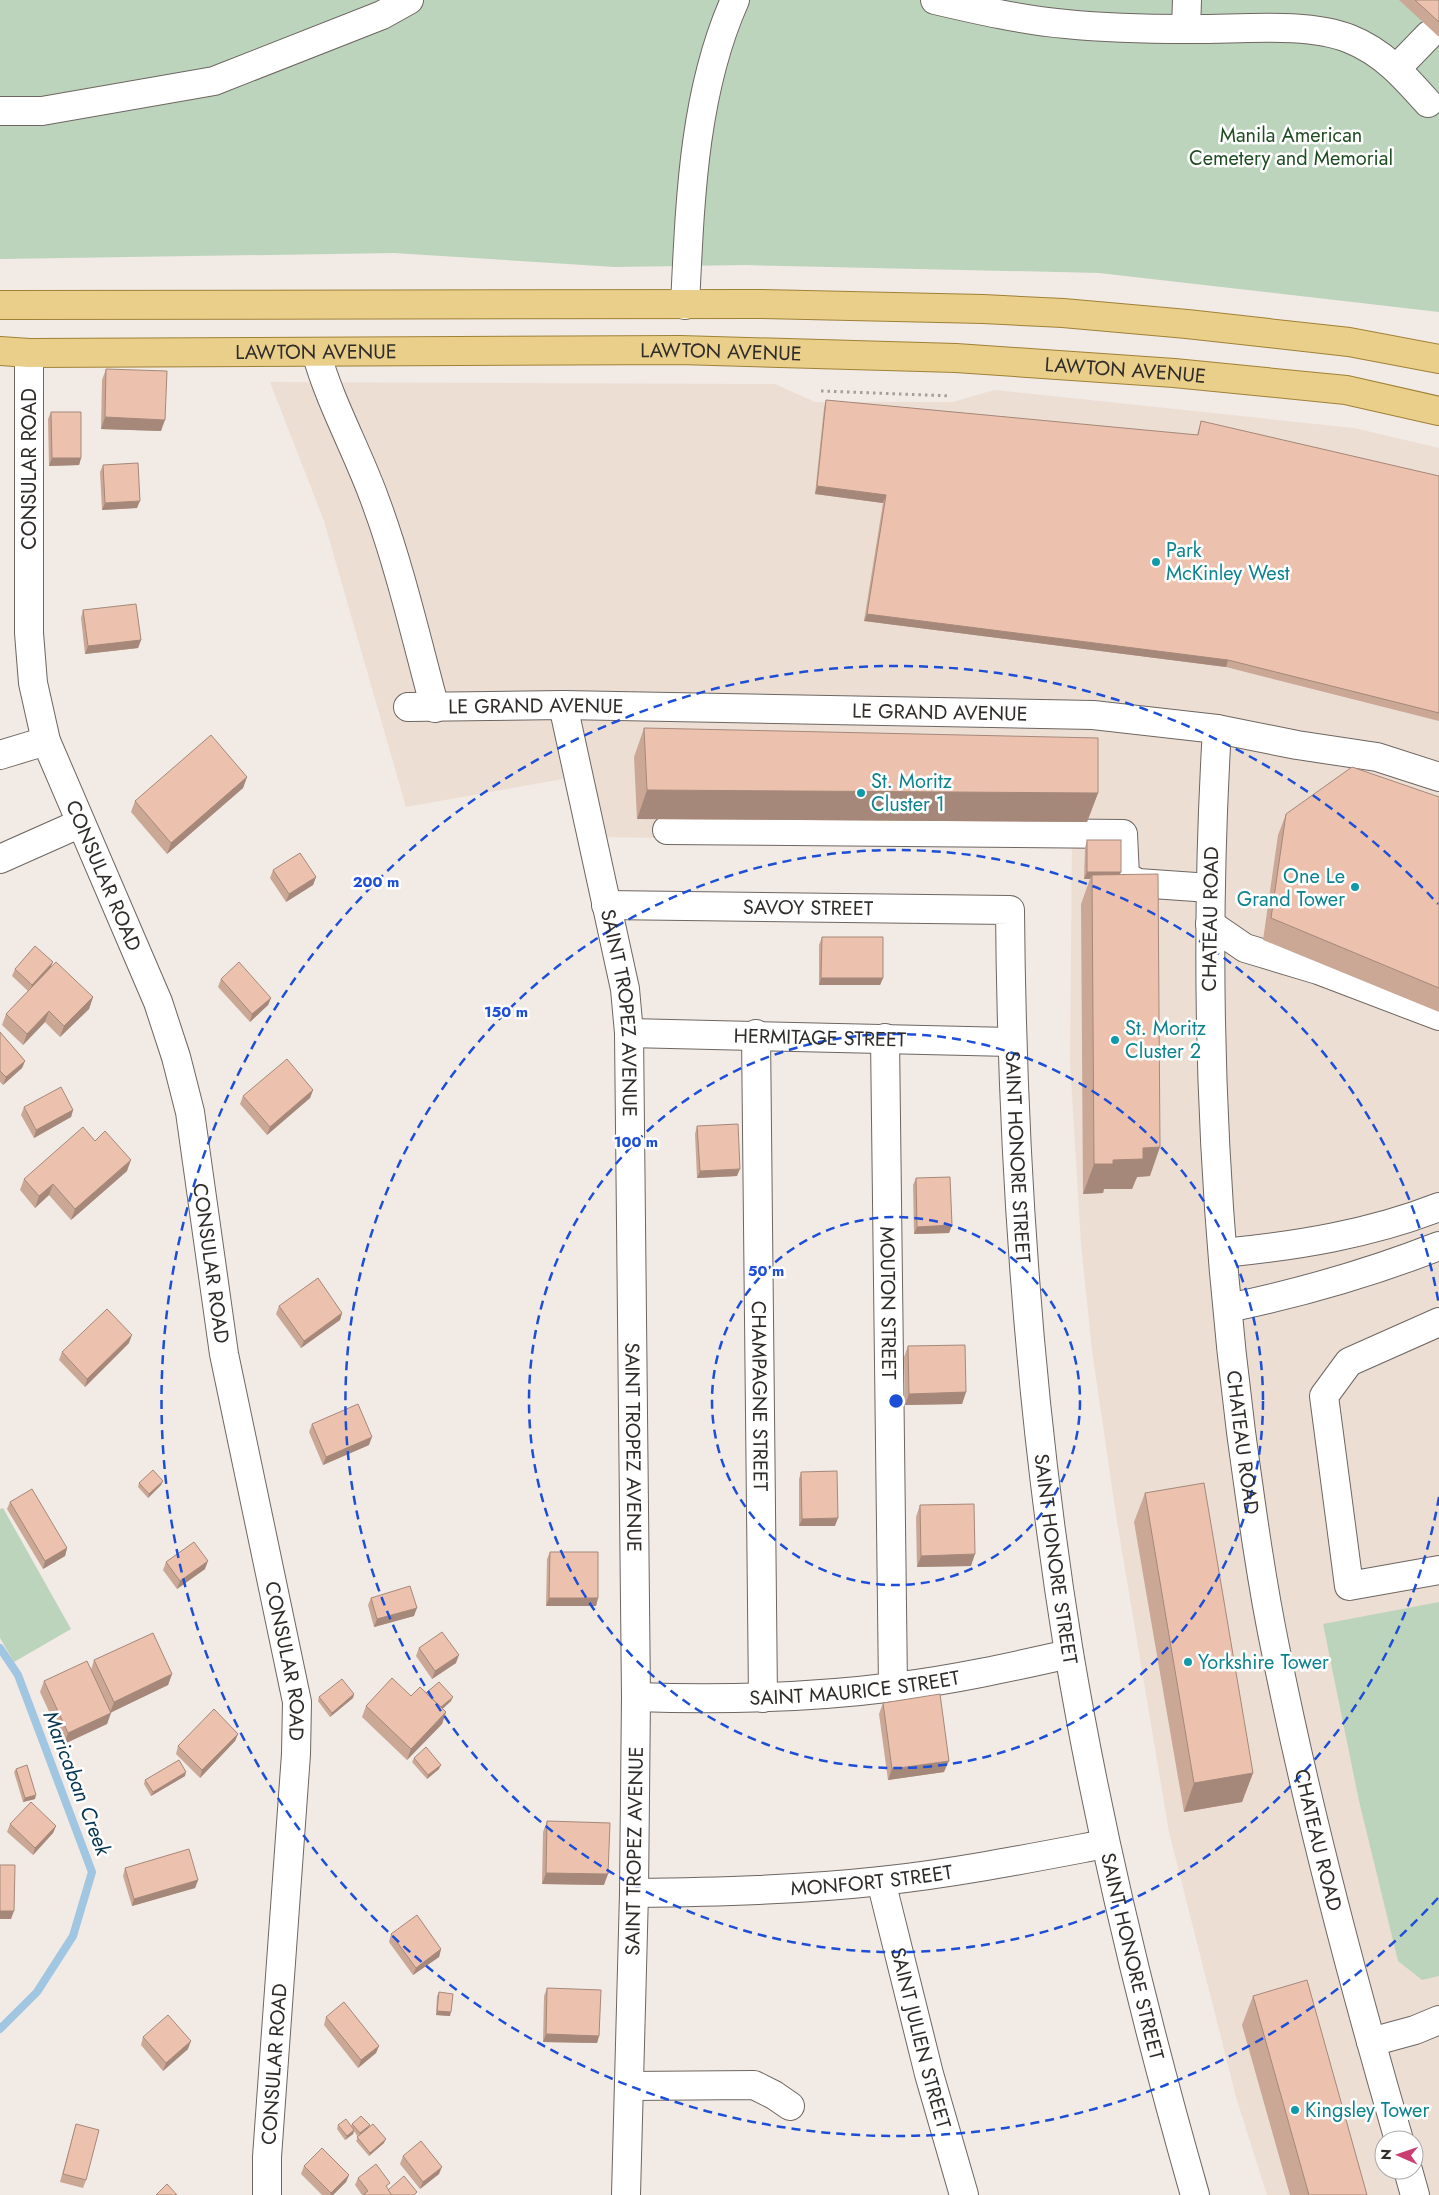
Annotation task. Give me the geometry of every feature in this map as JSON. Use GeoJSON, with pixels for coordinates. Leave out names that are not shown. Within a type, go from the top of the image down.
{"type":"FeatureCollection","features":[{"type":"Feature","properties":{"kind":"main road"},"geometry":{"type":"LineString","coordinates":[[0,305],[771,304],[1063,312],[1349,342],[1439,359]]}},
{"type":"Feature","properties":{"kind":"main road","name":"LAWTON AVENUE"},"geometry":{"type":"LineString","coordinates":[[0,351],[29,353],[680,350],[956,358],[1174,374],[1346,390],[1439,411]]}},
{"type":"Feature","properties":{"kind":"street"},"geometry":{"type":"LineString","coordinates":[[0,111],[42,111],[214,81],[382,15],[410,0]]}},
{"type":"Feature","properties":{"kind":"street"},"geometry":{"type":"LineString","coordinates":[[685,305],[689,219],[696,141],[707,86],[735,0]]}},
{"type":"Feature","properties":{"kind":"street"},"geometry":{"type":"LineString","coordinates":[[935,0],[984,12],[1066,24],[1186,29],[1311,30],[1350,39],[1397,68],[1428,103]]}},
{"type":"Feature","properties":{"kind":"street"},"geometry":{"type":"LineString","coordinates":[[1186,29],[1187,0]]}},
{"type":"Feature","properties":{"kind":"street"},"geometry":{"type":"LineString","coordinates":[[1397,68],[1429,35]]}},
{"type":"Feature","properties":{"kind":"street","name":"LE GRAND AVENUE"},"geometry":{"type":"LineString","coordinates":[[316,352],[322,376],[359,458],[389,539],[435,708]]}},
{"type":"Feature","properties":{"kind":"street","name":"CONSULAR ROAD"},"geometry":{"type":"LineString","coordinates":[[29,353],[29,633],[33,683],[46,740],[158,1002],[179,1066],[190,1112],[224,1354],[297,1702],[296,1754],[267,2157],[267,2195]]}},
{"type":"Feature","properties":{"kind":"street","name":"LE GRAND AVENUE"},"geometry":{"type":"LineString","coordinates":[[408,707],[563,705],[1093,715],[1217,729],[1297,745],[1377,756],[1439,777]]}},
{"type":"Feature","properties":{"kind":"street","name":"SAINT TROPEZ AVENUE"},"geometry":{"type":"LineString","coordinates":[[563,705],[625,989],[629,1033],[636,1697],[634,1894],[626,2195]]}},
{"type":"Feature","properties":{"kind":"street","name":"CHATEAU ROAD"},"geometry":{"type":"LineString","coordinates":[[1217,729],[1210,888],[1210,1010],[1214,1132],[1228,1308],[1250,1494],[1275,1649],[1313,1823],[1396,2130]]}},
{"type":"Feature","properties":{"kind":"street"},"geometry":{"type":"LineString","coordinates":[[0,755],[46,740]]}},
{"type":"Feature","properties":{"kind":"street"},"geometry":{"type":"LineString","coordinates":[[0,859],[81,823]]}},
{"type":"Feature","properties":{"kind":"street"},"geometry":{"type":"LineString","coordinates":[[667,830],[1123,834],[1125,876],[1138,883],[1210,888]]}},
{"type":"Feature","properties":{"kind":"street","name":"SAVOY STREET"},"geometry":{"type":"LineString","coordinates":[[606,905],[1010,910]]}},
{"type":"Feature","properties":{"kind":"street","name":"SAINT HONORE STREET"},"geometry":{"type":"LineString","coordinates":[[1010,910],[1011,1042],[1018,1196],[1030,1349],[1047,1502],[1069,1654],[1105,1844],[1154,2052],[1195,2195]]}},
{"type":"Feature","properties":{"kind":"street"},"geometry":{"type":"LineString","coordinates":[[1210,924],[1244,948],[1318,970],[1439,1016]]}},
{"type":"Feature","properties":{"kind":"street","name":"HERMITAGE STREET"},"geometry":{"type":"LineString","coordinates":[[629,1033],[756,1034],[1011,1042]]}},
{"type":"Feature","properties":{"kind":"street","name":"CHAMPAGNE STREET"},"geometry":{"type":"LineString","coordinates":[[756,1034],[763,1698]]}},
{"type":"Feature","properties":{"kind":"street","name":"MOUTON STREET"},"geometry":{"type":"LineString","coordinates":[[885,1038],[893,1687]]}},
{"type":"Feature","properties":{"kind":"street"},"geometry":{"type":"LineString","coordinates":[[1223,1253],[1275,1248],[1349,1234],[1439,1207]]}},
{"type":"Feature","properties":{"kind":"street"},"geometry":{"type":"LineString","coordinates":[[1228,1308],[1280,1298],[1382,1268],[1439,1246]]}},
{"type":"Feature","properties":{"kind":"street"},"geometry":{"type":"LineString","coordinates":[[1439,1322],[1349,1362],[1324,1396],[1349,1586],[1439,1570]]}},
{"type":"Feature","properties":{"kind":"street","name":"SAINT MAURICE STREET"},"geometry":{"type":"LineString","coordinates":[[636,1697],[763,1698],[893,1687],[982,1673],[1069,1654]]}},
{"type":"Feature","properties":{"kind":"street","name":"MONFORT STREET"},"geometry":{"type":"LineString","coordinates":[[634,1894],[799,1888],[881,1881],[992,1866],[1105,1844]]}},
{"type":"Feature","properties":{"kind":"street","name":"SAINT JULIEN STREET"},"geometry":{"type":"LineString","coordinates":[[881,1881],[930,2074],[964,2195]]}},
{"type":"Feature","properties":{"kind":"street"},"geometry":{"type":"LineString","coordinates":[[1371,2042],[1439,2020]]}},
{"type":"Feature","properties":{"kind":"street"},"geometry":{"type":"LineString","coordinates":[[629,2086],[754,2085],[790,2106]]}},
{"type":"Feature","properties":{"kind":"street"},"geometry":{"type":"LineString","coordinates":[[1411,2180],[1415,2195]]}},
{"type":"Feature","properties":{"kind":"path"},"geometry":{"type":"LineString","coordinates":[[821,391],[952,396]]}},
{"type":"Feature","properties":{"kind":"shaded area"},"geometry":{"type":"Polygon","coordinates":[[[270,382],[775,384],[815,402],[953,402],[994,390],[1354,428],[1439,448],[1439,2195],[1267,2195],[1236,2097],[1169,1832],[1116,1515],[1092,1350],[1081,1244],[1070,1062],[1072,846],[604,837],[591,774],[406,807],[324,521],[270,382]]]}},
{"type":"Feature","properties":{"kind":"green space","name":"Manila American Cemetery and Memorial"},"geometry":{"type":"Polygon","coordinates":[[[0,0],[1439,0],[1439,312],[1099,273],[745,265],[615,267],[394,253],[0,259],[0,0]]]}},
{"type":"Feature","properties":{"kind":"green space"},"geometry":{"type":"Polygon","coordinates":[[[3,1508],[71,1629],[14,1662],[0,1638],[0,1509],[3,1508]]]}},
{"type":"Feature","properties":{"kind":"green space"},"geometry":{"type":"Polygon","coordinates":[[[1439,1602],[1439,1976],[1422,1980],[1398,1961],[1359,1801],[1323,1624],[1439,1602]]]}},
{"type":"Feature","properties":{"kind":"building"},"geometry":{"type":"Polygon","coordinates":[[[1415,0],[1439,0],[1439,22],[1415,0]]]}},
{"type":"Feature","properties":{"kind":"building"},"geometry":{"type":"Polygon","coordinates":[[[106,369],[167,371],[165,420],[105,417],[106,369]]]}},
{"type":"Feature","properties":{"kind":"building","name":"Park McKinley West"},"geometry":{"type":"Polygon","coordinates":[[[826,400],[1198,435],[1201,421],[1439,476],[1439,713],[1228,660],[867,614],[886,495],[817,486],[826,400]]]}},
{"type":"Feature","properties":{"kind":"building"},"geometry":{"type":"Polygon","coordinates":[[[51,412],[81,412],[81,458],[52,458],[51,412]]]}},
{"type":"Feature","properties":{"kind":"building"},"geometry":{"type":"Polygon","coordinates":[[[138,463],[140,501],[105,503],[103,465],[138,463]]]}},
{"type":"Feature","properties":{"kind":"building"},"geometry":{"type":"Polygon","coordinates":[[[136,604],[141,640],[88,646],[83,610],[136,604]]]}},
{"type":"Feature","properties":{"kind":"building"},"geometry":{"type":"Polygon","coordinates":[[[644,728],[1098,738],[1098,793],[647,790],[644,728]]]}},
{"type":"Feature","properties":{"kind":"building"},"geometry":{"type":"Polygon","coordinates":[[[211,735],[247,777],[171,843],[135,801],[211,735]]]}},
{"type":"Feature","properties":{"kind":"building","name":"One Le Grand Tower"},"geometry":{"type":"Polygon","coordinates":[[[1352,767],[1439,797],[1439,988],[1271,918],[1286,814],[1352,767]]]}},
{"type":"Feature","properties":{"kind":"building"},"geometry":{"type":"Polygon","coordinates":[[[1087,840],[1121,840],[1121,872],[1087,872],[1087,840]]]}},
{"type":"Feature","properties":{"kind":"building"},"geometry":{"type":"Polygon","coordinates":[[[300,853],[316,877],[289,894],[273,870],[300,853]]]}},
{"type":"Feature","properties":{"kind":"building","name":"St. Moritz Cluster 2"},"geometry":{"type":"Polygon","coordinates":[[[1158,874],[1160,1147],[1143,1148],[1143,1159],[1113,1160],[1113,1164],[1094,1164],[1092,875],[1158,874]]]}},
{"type":"Feature","properties":{"kind":"building"},"geometry":{"type":"Polygon","coordinates":[[[822,937],[883,937],[883,978],[821,978],[822,937]]]}},
{"type":"Feature","properties":{"kind":"building"},"geometry":{"type":"Polygon","coordinates":[[[35,946],[53,962],[32,985],[15,969],[35,946]]]}},
{"type":"Feature","properties":{"kind":"building"},"geometry":{"type":"Polygon","coordinates":[[[56,962],[93,997],[64,1026],[49,1011],[27,1034],[6,1014],[56,962]]]}},
{"type":"Feature","properties":{"kind":"building"},"geometry":{"type":"Polygon","coordinates":[[[239,962],[271,998],[252,1014],[221,979],[239,962]]]}},
{"type":"Feature","properties":{"kind":"building"},"geometry":{"type":"Polygon","coordinates":[[[0,1032],[25,1061],[6,1077],[0,1071],[0,1032]]]}},
{"type":"Feature","properties":{"kind":"building"},"geometry":{"type":"Polygon","coordinates":[[[287,1059],[313,1090],[270,1127],[243,1096],[287,1059]]]}},
{"type":"Feature","properties":{"kind":"building"},"geometry":{"type":"Polygon","coordinates":[[[61,1087],[73,1110],[36,1130],[24,1107],[61,1087]]]}},
{"type":"Feature","properties":{"kind":"building"},"geometry":{"type":"Polygon","coordinates":[[[738,1124],[740,1169],[700,1171],[697,1126],[738,1124]]]}},
{"type":"Feature","properties":{"kind":"building"},"geometry":{"type":"Polygon","coordinates":[[[83,1127],[95,1141],[105,1131],[131,1160],[75,1209],[53,1184],[39,1196],[24,1179],[83,1127]]]}},
{"type":"Feature","properties":{"kind":"building"},"geometry":{"type":"Polygon","coordinates":[[[950,1177],[952,1225],[917,1227],[916,1178],[950,1177]]]}},
{"type":"Feature","properties":{"kind":"building"},"geometry":{"type":"Polygon","coordinates":[[[318,1278],[342,1313],[304,1341],[279,1306],[318,1278]]]}},
{"type":"Feature","properties":{"kind":"building"},"geometry":{"type":"Polygon","coordinates":[[[107,1309],[132,1335],[87,1379],[62,1352],[107,1309]]]}},
{"type":"Feature","properties":{"kind":"building"},"geometry":{"type":"Polygon","coordinates":[[[965,1345],[966,1392],[909,1394],[908,1346],[965,1345]]]}},
{"type":"Feature","properties":{"kind":"building"},"geometry":{"type":"Polygon","coordinates":[[[358,1404],[372,1437],[326,1457],[312,1424],[358,1404]]]}},
{"type":"Feature","properties":{"kind":"building"},"geometry":{"type":"Polygon","coordinates":[[[153,1470],[163,1481],[149,1494],[139,1483],[153,1470]]]}},
{"type":"Feature","properties":{"kind":"building"},"geometry":{"type":"Polygon","coordinates":[[[837,1471],[838,1518],[802,1519],[801,1472],[837,1471]]]}},
{"type":"Feature","properties":{"kind":"building","name":"Yorkshire Tower"},"geometry":{"type":"Polygon","coordinates":[[[1204,1483],[1253,1773],[1194,1783],[1145,1493],[1204,1483]]]}},
{"type":"Feature","properties":{"kind":"building"},"geometry":{"type":"Polygon","coordinates":[[[32,1489],[67,1548],[45,1561],[10,1502],[32,1489]]]}},
{"type":"Feature","properties":{"kind":"building"},"geometry":{"type":"Polygon","coordinates":[[[974,1504],[975,1554],[921,1556],[920,1505],[974,1504]]]}},
{"type":"Feature","properties":{"kind":"building"},"geometry":{"type":"Polygon","coordinates":[[[194,1542],[208,1561],[180,1581],[166,1562],[194,1542]]]}},
{"type":"Feature","properties":{"kind":"building"},"geometry":{"type":"Polygon","coordinates":[[[550,1552],[598,1552],[598,1598],[549,1598],[550,1552]]]}},
{"type":"Feature","properties":{"kind":"building"},"geometry":{"type":"Polygon","coordinates":[[[410,1586],[417,1608],[377,1619],[371,1598],[410,1586]]]}},
{"type":"Feature","properties":{"kind":"building"},"geometry":{"type":"Polygon","coordinates":[[[442,1632],[459,1655],[435,1671],[419,1648],[442,1632]]]}},
{"type":"Feature","properties":{"kind":"building"},"geometry":{"type":"Polygon","coordinates":[[[153,1633],[172,1674],[114,1702],[94,1660],[153,1633]]]}},
{"type":"Feature","properties":{"kind":"building"},"geometry":{"type":"Polygon","coordinates":[[[87,1661],[111,1713],[68,1733],[44,1681],[87,1661]]]}},
{"type":"Feature","properties":{"kind":"building"},"geometry":{"type":"Polygon","coordinates":[[[392,1678],[411,1696],[420,1687],[446,1712],[411,1749],[366,1706],[392,1678]]]}},
{"type":"Feature","properties":{"kind":"building"},"geometry":{"type":"Polygon","coordinates":[[[342,1679],[354,1694],[332,1713],[319,1697],[342,1679]]]}},
{"type":"Feature","properties":{"kind":"building"},"geometry":{"type":"Polygon","coordinates":[[[439,1682],[453,1697],[441,1707],[426,1693],[439,1682]]]}},
{"type":"Feature","properties":{"kind":"building"},"geometry":{"type":"Polygon","coordinates":[[[940,1694],[949,1761],[892,1769],[883,1703],[940,1694]]]}},
{"type":"Feature","properties":{"kind":"building"},"geometry":{"type":"Polygon","coordinates":[[[214,1709],[238,1734],[202,1770],[178,1746],[214,1709]]]}},
{"type":"Feature","properties":{"kind":"building"},"geometry":{"type":"Polygon","coordinates":[[[426,1747],[441,1765],[428,1775],[414,1758],[426,1747]]]}},
{"type":"Feature","properties":{"kind":"building"},"geometry":{"type":"Polygon","coordinates":[[[179,1760],[186,1772],[153,1792],[145,1780],[179,1760]]]}},
{"type":"Feature","properties":{"kind":"building"},"geometry":{"type":"Polygon","coordinates":[[[27,1765],[36,1795],[25,1798],[16,1769],[27,1765]]]}},
{"type":"Feature","properties":{"kind":"building"},"geometry":{"type":"Polygon","coordinates":[[[31,1802],[56,1826],[35,1848],[10,1824],[31,1802]]]}},
{"type":"Feature","properties":{"kind":"building"},"geometry":{"type":"Polygon","coordinates":[[[547,1821],[610,1823],[608,1874],[546,1873],[547,1821]]]}},
{"type":"Feature","properties":{"kind":"building"},"geometry":{"type":"Polygon","coordinates":[[[189,1849],[198,1880],[134,1899],[125,1868],[189,1849]]]}},
{"type":"Feature","properties":{"kind":"building"},"geometry":{"type":"Polygon","coordinates":[[[0,1865],[15,1865],[14,1911],[0,1911],[0,1865]]]}},
{"type":"Feature","properties":{"kind":"building"},"geometry":{"type":"Polygon","coordinates":[[[417,1915],[441,1949],[416,1968],[391,1934],[417,1915]]]}},
{"type":"Feature","properties":{"kind":"building"},"geometry":{"type":"Polygon","coordinates":[[[1307,1980],[1367,2195],[1309,2195],[1253,1996],[1307,1980]]]}},
{"type":"Feature","properties":{"kind":"building"},"geometry":{"type":"Polygon","coordinates":[[[547,1988],[601,1990],[599,2036],[546,2034],[547,1988]]]}},
{"type":"Feature","properties":{"kind":"building"},"geometry":{"type":"Polygon","coordinates":[[[439,1992],[453,1994],[451,2012],[437,2011],[439,1992]]]}},
{"type":"Feature","properties":{"kind":"building"},"geometry":{"type":"Polygon","coordinates":[[[344,2002],[379,2046],[361,2060],[326,2017],[344,2002]]]}},
{"type":"Feature","properties":{"kind":"building"},"geometry":{"type":"Polygon","coordinates":[[[168,2015],[191,2041],[166,2063],[143,2037],[168,2015]]]}},
{"type":"Feature","properties":{"kind":"building"},"geometry":{"type":"Polygon","coordinates":[[[361,2116],[370,2125],[360,2133],[352,2124],[361,2116]]]}},
{"type":"Feature","properties":{"kind":"building"},"geometry":{"type":"Polygon","coordinates":[[[346,2119],[354,2130],[347,2136],[338,2125],[346,2119]]]}},
{"type":"Feature","properties":{"kind":"building"},"geometry":{"type":"Polygon","coordinates":[[[76,2124],[99,2130],[86,2180],[63,2174],[76,2124]]]}},
{"type":"Feature","properties":{"kind":"building"},"geometry":{"type":"Polygon","coordinates":[[[373,2124],[386,2139],[370,2153],[357,2137],[373,2124]]]}},
{"type":"Feature","properties":{"kind":"building"},"geometry":{"type":"Polygon","coordinates":[[[421,2141],[442,2167],[423,2182],[403,2156],[421,2141]]]}},
{"type":"Feature","properties":{"kind":"building"},"geometry":{"type":"Polygon","coordinates":[[[322,2148],[349,2175],[331,2193],[304,2166],[322,2148]]]}},
{"type":"Feature","properties":{"kind":"building"},"geometry":{"type":"Polygon","coordinates":[[[376,2164],[390,2183],[386,2186],[392,2195],[364,2194],[368,2191],[358,2178],[376,2164]]]}},
{"type":"Feature","properties":{"kind":"building"},"geometry":{"type":"Polygon","coordinates":[[[404,2176],[417,2192],[414,2195],[392,2195],[388,2190],[404,2176]]]}},
{"type":"Feature","properties":{"kind":"building"},"geometry":{"type":"Polygon","coordinates":[[[167,2184],[177,2195],[156,2195],[167,2184]]]}},
{"type":"Feature","properties":{"kind":"waterway","name":"Maricaban Creek"},"geometry":{"type":"LineString","coordinates":[[0,1648],[18,1675],[92,1872],[73,1936],[37,1992],[0,2029]]}},
{"type":"Feature","properties":{"kind":"place","name":"Park McKinley West"},"geometry":{"type":"Point","coordinates":[1156,562]}},
{"type":"Feature","properties":{"kind":"place","name":"St. Moritz Cluster 1"},"geometry":{"type":"Point","coordinates":[861,793]}},
{"type":"Feature","properties":{"kind":"place","name":"One Le Grand Tower"},"geometry":{"type":"Point","coordinates":[1355,887]}},
{"type":"Feature","properties":{"kind":"place","name":"St. Moritz Cluster 2"},"geometry":{"type":"Point","coordinates":[1115,1040]}},
{"type":"Feature","properties":{"kind":"place","name":"Yorkshire Tower"},"geometry":{"type":"Point","coordinates":[1188,1662]}},
{"type":"Feature","properties":{"kind":"place","name":"Kingsley Tower"},"geometry":{"type":"Point","coordinates":[1295,2110]}}]}
